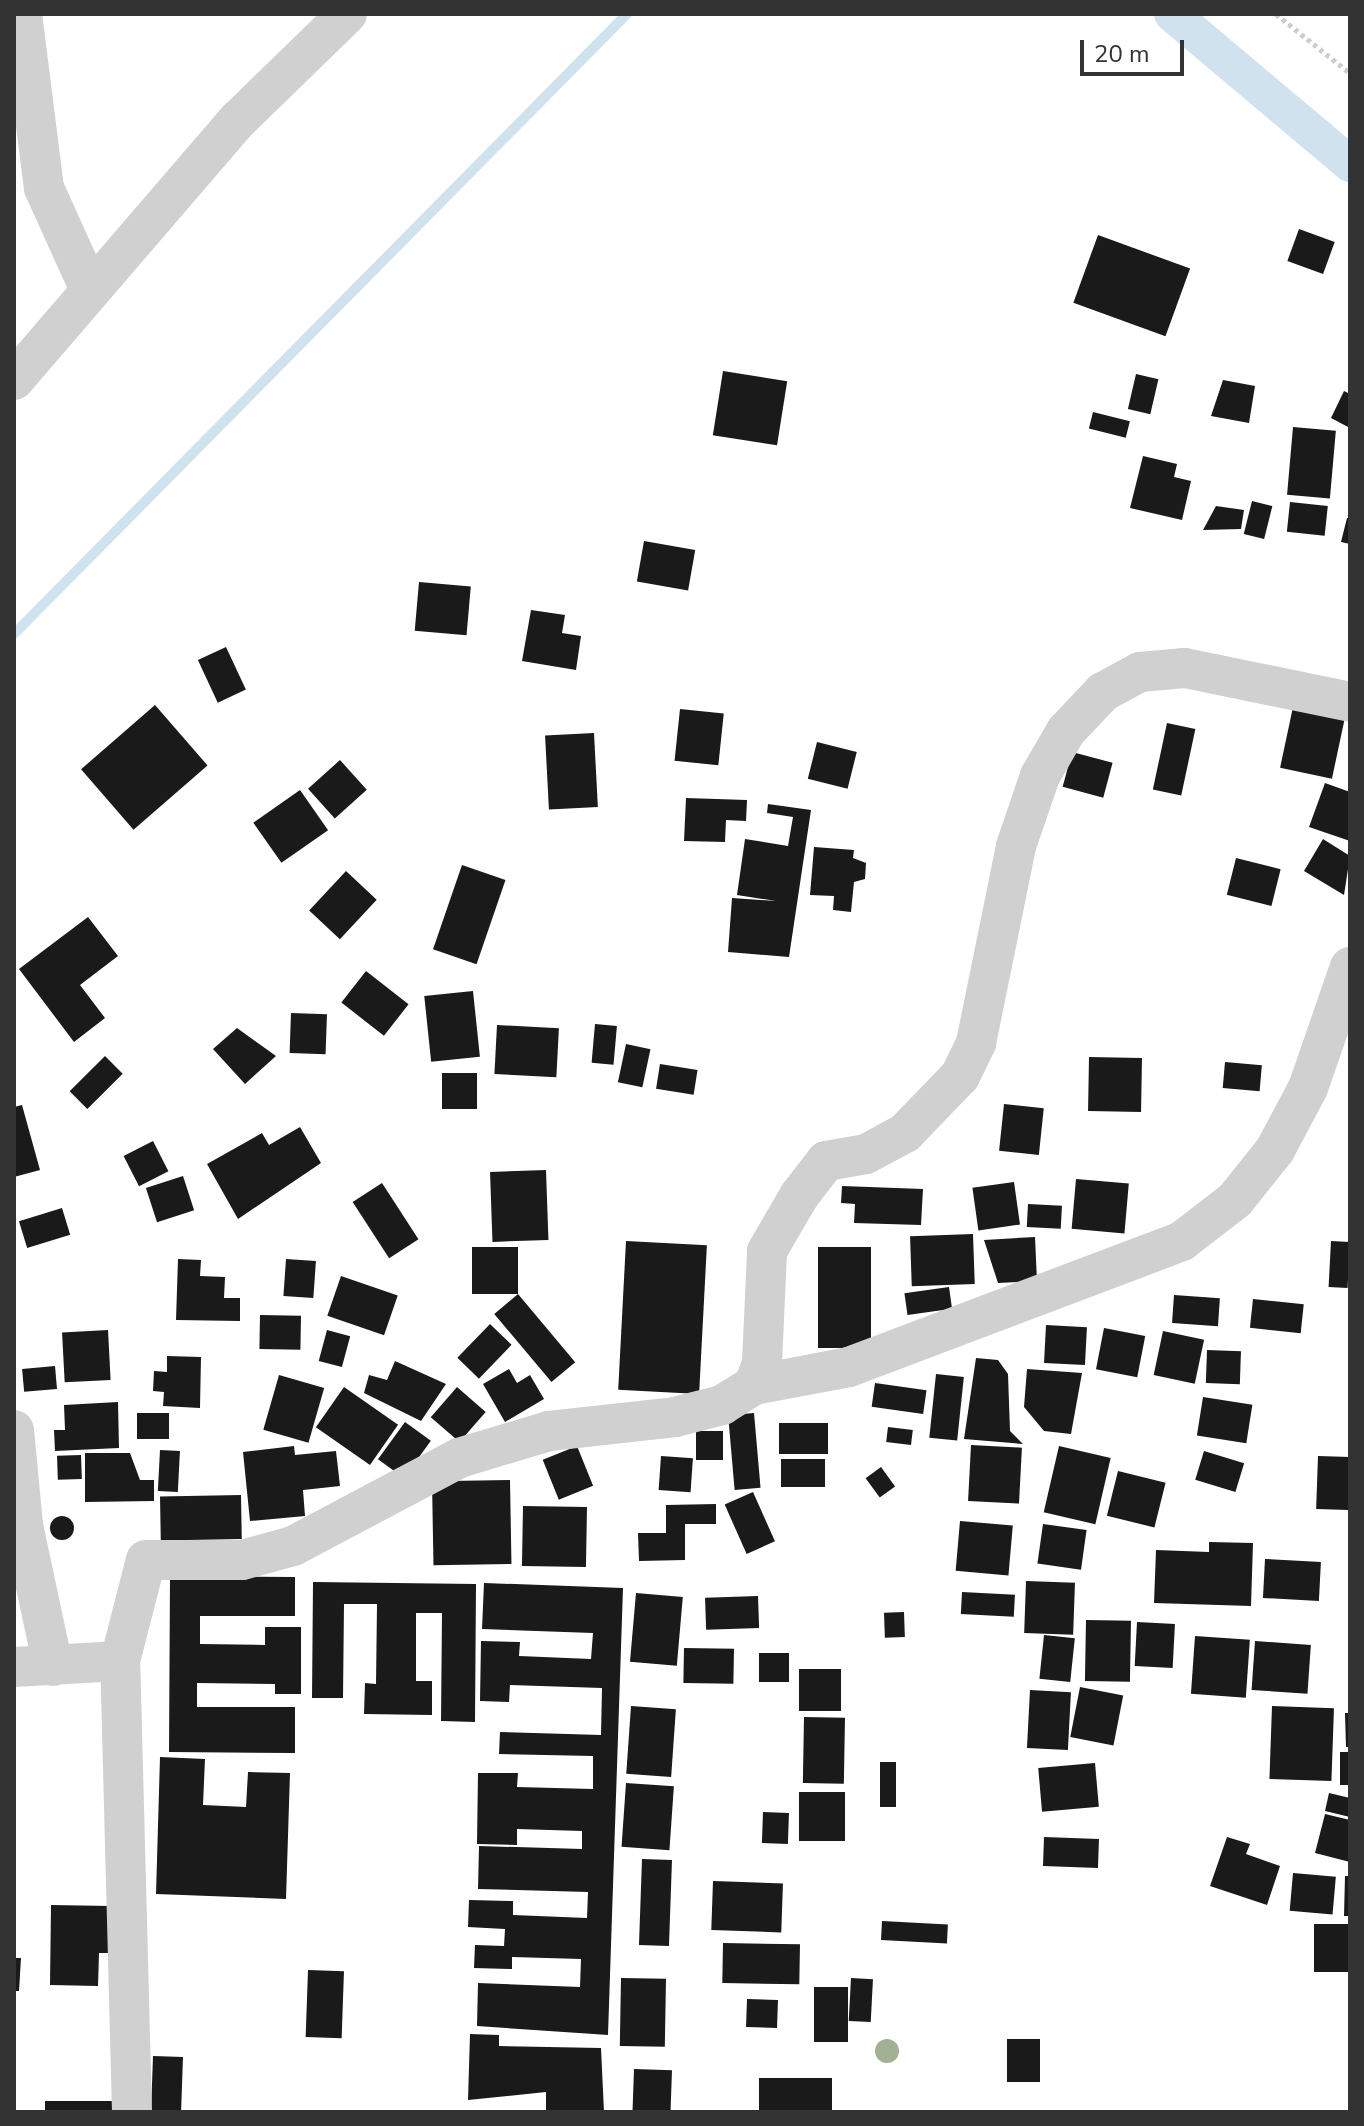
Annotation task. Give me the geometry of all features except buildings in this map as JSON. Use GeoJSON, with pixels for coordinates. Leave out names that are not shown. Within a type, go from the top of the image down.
{"type":"FeatureCollection","features":[{"type":"Feature","properties":{"kind":"street"},"geometry":{"type":"LineString","coordinates":[[22,14],[29,187],[90,290]]}},
{"type":"Feature","properties":{"kind":"street"},"geometry":{"type":"LineString","coordinates":[[14,380],[238,120],[347,14]]}},
{"type":"Feature","properties":{"kind":"street"},"geometry":{"type":"LineString","coordinates":[[754,1385],[762,1363],[767,1251],[799,1196],[826,1161],[866,1154],[905,1133],[966,1065],[1016,846],[1040,776],[1066,731],[1103,692],[1140,672],[1185,668],[1350,702]]}},
{"type":"Feature","properties":{"kind":"street"},"geometry":{"type":"LineString","coordinates":[[132,2112],[120,1661],[146,1560],[242,1560],[293,1546],[459,1458],[549,1431],[675,1417],[722,1405],[754,1385],[849,1367],[1182,1241],[1235,1200],[1275,1150],[1308,1088],[1350,967]]}},
{"type":"Feature","properties":{"kind":"street"},"geometry":{"type":"LineString","coordinates":[[14,1430],[33,1667],[120,1661]]}},
{"type":"Feature","properties":{"kind":"path"},"geometry":{"type":"LineString","coordinates":[[1276,14],[1350,73]]}},
{"type":"Feature","properties":{"kind":"waterway"},"geometry":{"type":"LineString","coordinates":[[14,634],[627,14]]}},
{"type":"Feature","properties":{"kind":"waterway"},"geometry":{"type":"LineString","coordinates":[[1172,14],[1350,164]]}}]}
